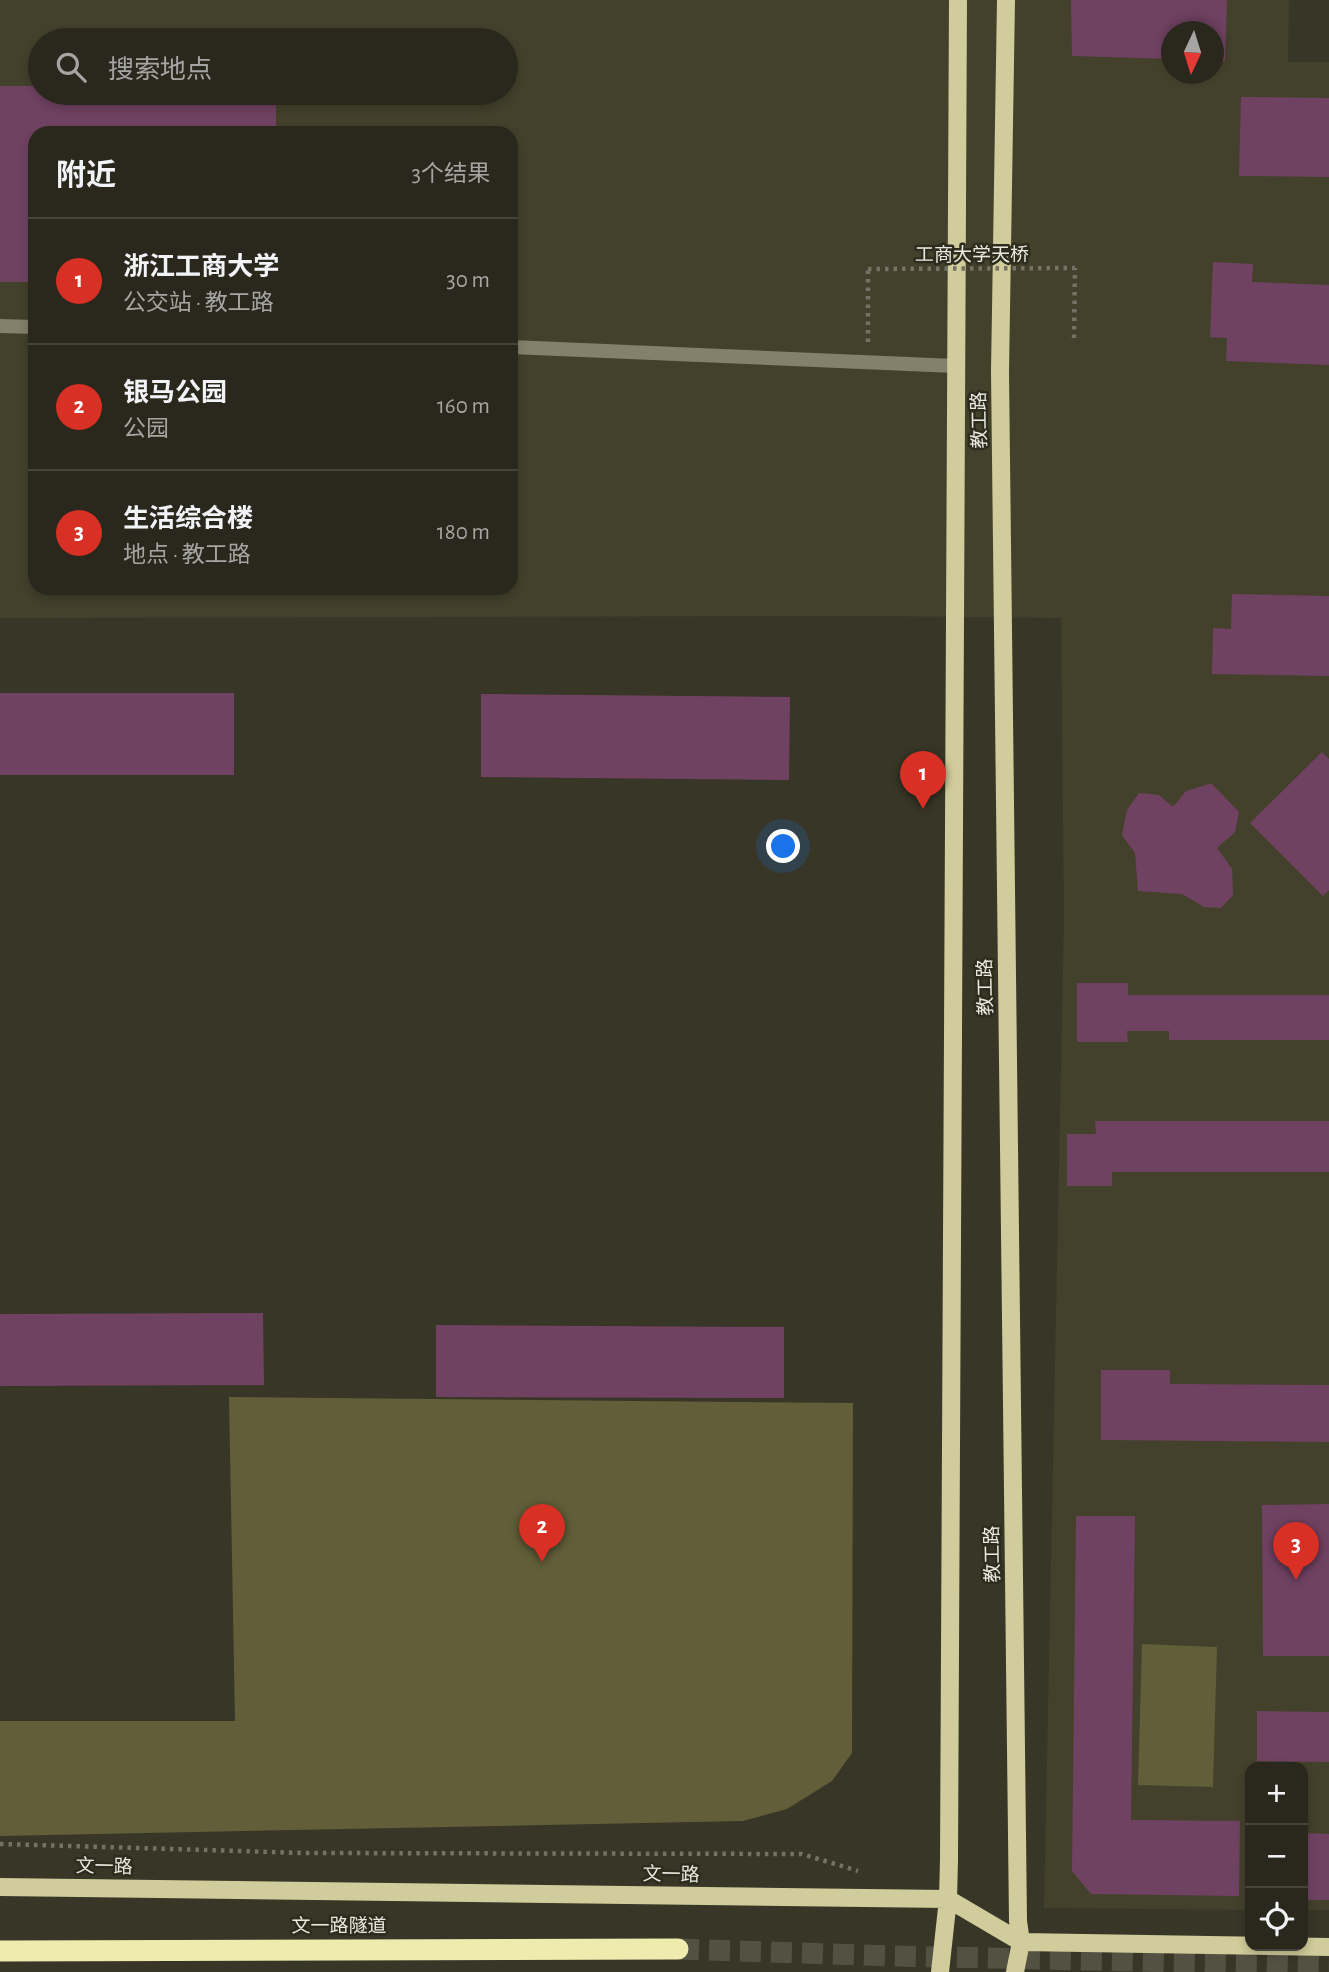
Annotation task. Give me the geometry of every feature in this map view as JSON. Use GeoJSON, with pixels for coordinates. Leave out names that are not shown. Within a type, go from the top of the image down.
{"type":"FeatureCollection","features":[{"type":"Feature","properties":{"kind":"highway"},"geometry":{"type":"LineString","coordinates":[[0,1937],[61,1938],[121,1949]]}},
{"type":"Feature","properties":{"kind":"highway","name":"文一路隧道"},"geometry":{"type":"LineString","coordinates":[[0,1951],[678,1949]]}},
{"type":"Feature","properties":{"kind":"main road","name":"教工路"},"geometry":{"type":"LineString","coordinates":[[940,1972],[948,1899],[958,0]]}},
{"type":"Feature","properties":{"kind":"main road","name":"教工路"},"geometry":{"type":"LineString","coordinates":[[1006,0],[1000,372],[1018,1921],[1021,1942],[1015,1972]]}},
{"type":"Feature","properties":{"kind":"main road","name":"文一路"},"geometry":{"type":"LineString","coordinates":[[0,1887],[948,1899],[1021,1942],[1329,1947]]}},
{"type":"Feature","properties":{"kind":"street"},"geometry":{"type":"LineString","coordinates":[[0,326],[28,327]]}},
{"type":"Feature","properties":{"kind":"street"},"geometry":{"type":"LineString","coordinates":[[518,347],[954,366]]}},
{"type":"Feature","properties":{"kind":"path","name":"工商大学天桥"},"geometry":{"type":"LineString","coordinates":[[868,362],[868,269],[1075,268],[1074,338]]}},
{"type":"Feature","properties":{"kind":"shaded area"},"geometry":{"type":"Polygon","coordinates":[[[0,0],[1289,0],[1288,62],[1329,62],[1329,1910],[1308,1910],[1308,1762],[1245,1762],[1245,1910],[1044,1908],[1064,918],[1061,618],[0,618],[0,0]]]}},
{"type":"Feature","properties":{"kind":"shaded area"},"geometry":{"type":"Polygon","coordinates":[[[229,1397],[853,1403],[852,1753],[832,1781],[787,1809],[743,1821],[0,1836],[0,1721],[235,1721],[229,1397]]]}},
{"type":"Feature","properties":{"kind":"shaded area"},"geometry":{"type":"Polygon","coordinates":[[[1142,1644],[1217,1647],[1213,1787],[1138,1785],[1142,1644]]]}},
{"type":"Feature","properties":{"kind":"building"},"geometry":{"type":"Polygon","coordinates":[[[1071,0],[1227,0],[1225,61],[1224,21],[1161,21],[1161,59],[1072,56],[1071,0]]]}},
{"type":"Feature","properties":{"kind":"building"},"geometry":{"type":"Polygon","coordinates":[[[0,86],[28,86],[28,105],[276,105],[276,126],[28,126],[28,282],[0,282],[0,86]]]}},
{"type":"Feature","properties":{"kind":"building"},"geometry":{"type":"Polygon","coordinates":[[[1241,97],[1329,98],[1329,177],[1239,176],[1241,97]]]}},
{"type":"Feature","properties":{"kind":"building"},"geometry":{"type":"Polygon","coordinates":[[[1213,262],[1253,264],[1252,282],[1329,285],[1329,365],[1226,361],[1227,338],[1210,337],[1213,262]]]}},
{"type":"Feature","properties":{"kind":"building"},"geometry":{"type":"Polygon","coordinates":[[[1232,594],[1329,596],[1329,676],[1212,674],[1213,628],[1231,629],[1232,594]]]}},
{"type":"Feature","properties":{"kind":"building"},"geometry":{"type":"Polygon","coordinates":[[[0,693],[234,693],[234,775],[0,775],[0,693]]]}},
{"type":"Feature","properties":{"kind":"building"},"geometry":{"type":"Polygon","coordinates":[[[481,694],[790,697],[789,780],[481,777],[481,694]]]}},
{"type":"Feature","properties":{"kind":"building"},"geometry":{"type":"Polygon","coordinates":[[[1322,752],[1329,759],[1329,890],[1323,896],[1250,823],[1322,752]]]}},
{"type":"Feature","properties":{"kind":"building"},"geometry":{"type":"Polygon","coordinates":[[[1209,784],[1239,812],[1235,832],[1217,848],[1232,869],[1233,895],[1221,908],[1204,907],[1182,894],[1138,891],[1135,853],[1122,835],[1127,810],[1139,793],[1159,795],[1173,807],[1186,791],[1209,784]]]}},
{"type":"Feature","properties":{"kind":"building"},"geometry":{"type":"Polygon","coordinates":[[[1077,983],[1128,983],[1128,995],[1329,995],[1329,1040],[1169,1040],[1169,1031],[1127,1031],[1128,1042],[1077,1042],[1077,983]]]}},
{"type":"Feature","properties":{"kind":"building"},"geometry":{"type":"Polygon","coordinates":[[[1095,1121],[1329,1121],[1329,1172],[1112,1172],[1112,1186],[1067,1186],[1067,1134],[1096,1134],[1095,1121]]]}},
{"type":"Feature","properties":{"kind":"building"},"geometry":{"type":"Polygon","coordinates":[[[263,1313],[264,1385],[0,1386],[0,1314],[263,1313]]]}},
{"type":"Feature","properties":{"kind":"building"},"geometry":{"type":"Polygon","coordinates":[[[436,1325],[784,1327],[784,1398],[436,1397],[436,1325]]]}},
{"type":"Feature","properties":{"kind":"building"},"geometry":{"type":"Polygon","coordinates":[[[1101,1370],[1170,1370],[1170,1384],[1329,1385],[1329,1442],[1101,1440],[1101,1370]]]}},
{"type":"Feature","properties":{"kind":"building"},"geometry":{"type":"Polygon","coordinates":[[[1329,1504],[1329,1656],[1263,1656],[1262,1505],[1329,1504]]]}},
{"type":"Feature","properties":{"kind":"building"},"geometry":{"type":"Polygon","coordinates":[[[1076,1516],[1135,1516],[1131,1820],[1240,1821],[1239,1896],[1091,1894],[1072,1871],[1076,1516]]]}},
{"type":"Feature","properties":{"kind":"building"},"geometry":{"type":"Polygon","coordinates":[[[1257,1711],[1329,1712],[1329,1762],[1257,1761],[1257,1711]]]}},
{"type":"Feature","properties":{"kind":"building"},"geometry":{"type":"Polygon","coordinates":[[[1308,1833],[1329,1834],[1329,1900],[1308,1900],[1308,1833]]]}},
{"type":"Feature","properties":{"kind":"tunnel"},"geometry":{"type":"LineString","coordinates":[[678,1949],[1329,1965]]}},
{"type":"Feature","properties":{"kind":"place","name":"浙江工商大学"},"geometry":{"type":"Point","coordinates":[923,809]}},
{"type":"Feature","properties":{"kind":"place","name":"银马公园"},"geometry":{"type":"Point","coordinates":[542,1562]}},
{"type":"Feature","properties":{"kind":"place","name":"生活综合楼"},"geometry":{"type":"Point","coordinates":[1296,1580]}}]}
